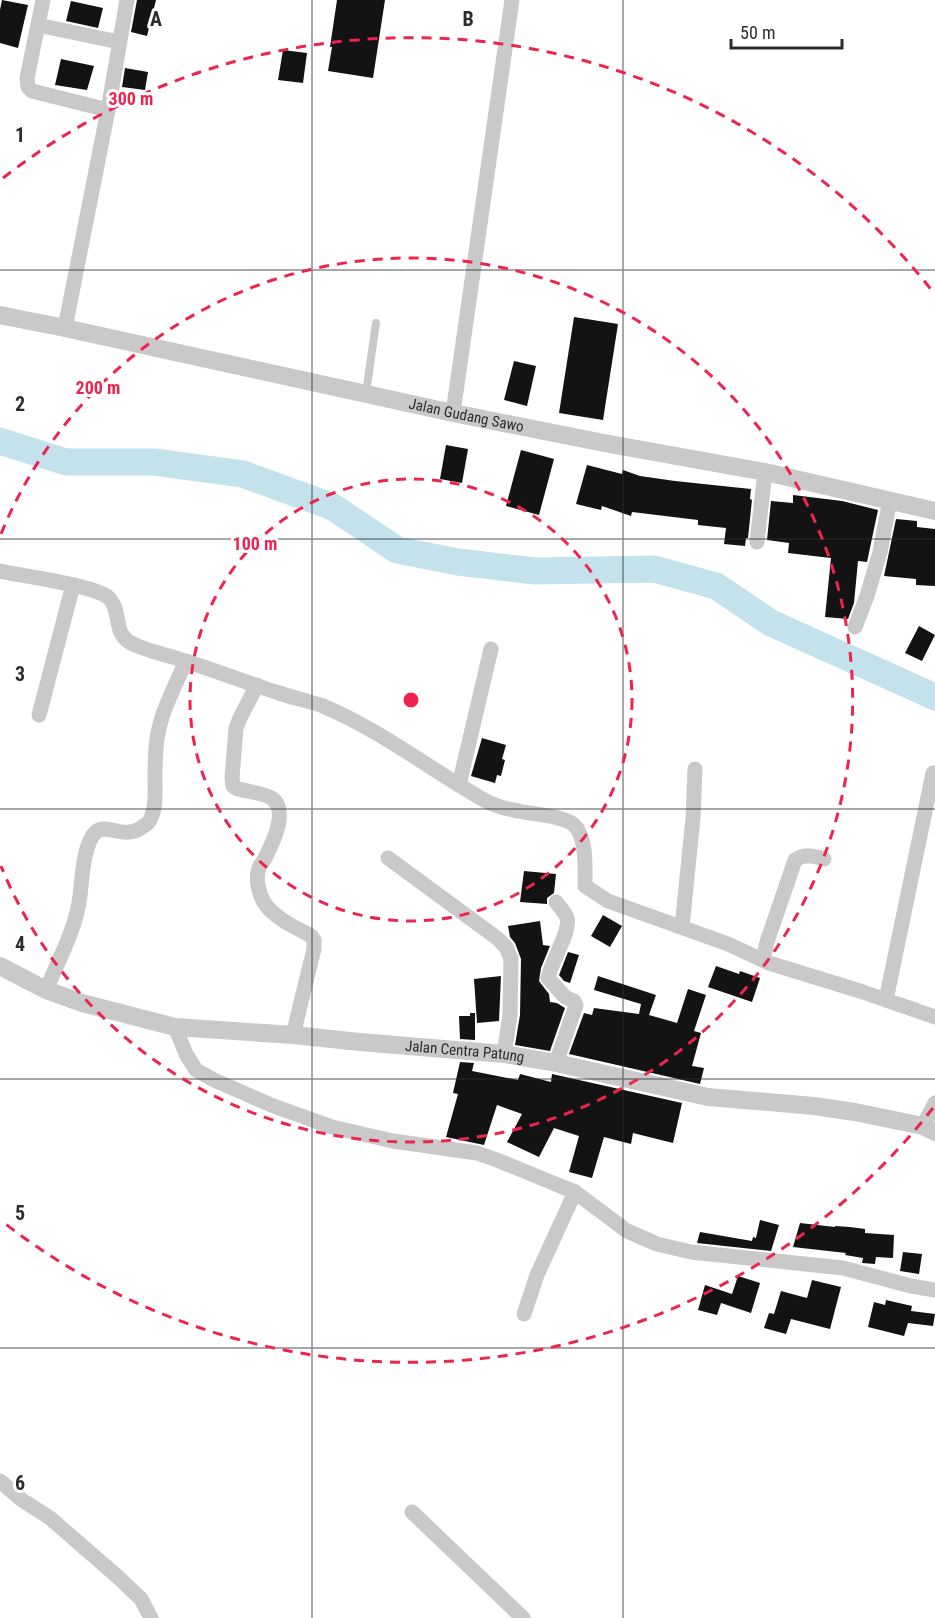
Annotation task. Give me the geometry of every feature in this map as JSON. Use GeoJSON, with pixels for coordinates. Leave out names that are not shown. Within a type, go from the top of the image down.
{"type":"FeatureCollection","features":[{"type":"Feature","properties":{"kind":"street"},"geometry":{"type":"LineString","coordinates":[[43,0],[27,78],[28,87],[32,91],[108,110]]}},
{"type":"Feature","properties":{"kind":"street"},"geometry":{"type":"LineString","coordinates":[[65,328],[127,0]]}},
{"type":"Feature","properties":{"kind":"street"},"geometry":{"type":"LineString","coordinates":[[453,413],[512,0]]}},
{"type":"Feature","properties":{"kind":"street"},"geometry":{"type":"LineString","coordinates":[[38,26],[119,42]]}},
{"type":"Feature","properties":{"kind":"street","name":"Jalan Gudang Sawo"},"geometry":{"type":"LineString","coordinates":[[0,315],[453,413],[765,472],[935,511]]}},
{"type":"Feature","properties":{"kind":"street"},"geometry":{"type":"LineString","coordinates":[[757,542],[765,472]]}},
{"type":"Feature","properties":{"kind":"street"},"geometry":{"type":"LineString","coordinates":[[855,627],[880,552],[890,501]]}},
{"type":"Feature","properties":{"kind":"street"},"geometry":{"type":"LineString","coordinates":[[0,572],[101,592],[111,599],[119,628],[127,641],[136,646],[321,706],[359,724],[487,801],[514,811],[573,823],[581,834],[585,886],[608,901],[728,944],[769,963],[935,1017]]}},
{"type":"Feature","properties":{"kind":"street"},"geometry":{"type":"LineString","coordinates":[[39,715],[73,585]]}},
{"type":"Feature","properties":{"kind":"street"},"geometry":{"type":"LineString","coordinates":[[459,785],[491,649]]}},
{"type":"Feature","properties":{"kind":"street"},"geometry":{"type":"LineString","coordinates":[[46,990],[75,923],[83,862],[91,840],[97,831],[105,829],[128,833],[148,823],[155,804],[158,732],[163,714],[186,661]]}},
{"type":"Feature","properties":{"kind":"street"},"geometry":{"type":"LineString","coordinates":[[257,685],[236,728],[232,778],[233,786],[273,798],[278,806],[278,826],[259,868],[258,881],[261,896],[276,915],[314,940],[314,949],[293,1035]]}},
{"type":"Feature","properties":{"kind":"street"},"geometry":{"type":"LineString","coordinates":[[682,927],[693,818],[695,769]]}},
{"type":"Feature","properties":{"kind":"street"},"geometry":{"type":"LineString","coordinates":[[886,1000],[933,773]]}},
{"type":"Feature","properties":{"kind":"street"},"geometry":{"type":"LineString","coordinates":[[763,960],[795,860],[809,855],[824,859]]}},
{"type":"Feature","properties":{"kind":"street"},"geometry":{"type":"LineString","coordinates":[[388,858],[506,947],[511,959],[511,984],[510,1015],[504,1054]]}},
{"type":"Feature","properties":{"kind":"street"},"geometry":{"type":"LineString","coordinates":[[556,902],[566,915],[568,927],[548,978],[565,997],[574,1001],[576,1005],[556,1063]]}},
{"type":"Feature","properties":{"kind":"street","name":"Jalan Centra Patung"},"geometry":{"type":"LineString","coordinates":[[0,966],[46,990],[82,1003],[175,1027],[504,1054],[708,1096],[855,1112],[929,1129]]}},
{"type":"Feature","properties":{"kind":"street"},"geometry":{"type":"LineString","coordinates":[[175,1027],[186,1054],[196,1070],[271,1106],[332,1127],[393,1141],[477,1153],[575,1192],[627,1231],[657,1244],[691,1252],[843,1268],[935,1290]]}},
{"type":"Feature","properties":{"kind":"street"},"geometry":{"type":"LineString","coordinates":[[929,1129],[935,1103]]}},
{"type":"Feature","properties":{"kind":"street"},"geometry":{"type":"LineString","coordinates":[[524,1314],[537,1275],[575,1192]]}},
{"type":"Feature","properties":{"kind":"street"},"geometry":{"type":"LineString","coordinates":[[0,1481],[22,1500],[50,1518],[118,1577],[141,1599],[151,1618]]}},
{"type":"Feature","properties":{"kind":"street"},"geometry":{"type":"LineString","coordinates":[[412,1512],[524,1618]]}},
{"type":"Feature","properties":{"kind":"lane"},"geometry":{"type":"LineString","coordinates":[[366,394],[375,323]]}},
{"type":"Feature","properties":{"kind":"building"},"geometry":{"type":"Polygon","coordinates":[[[2,0],[28,5],[18,48],[0,43],[2,0]]]}},
{"type":"Feature","properties":{"kind":"building"},"geometry":{"type":"Polygon","coordinates":[[[137,0],[156,0],[147,36],[131,32],[137,0]]]}},
{"type":"Feature","properties":{"kind":"building"},"geometry":{"type":"Polygon","coordinates":[[[337,0],[385,0],[373,78],[328,71],[337,0]]]}},
{"type":"Feature","properties":{"kind":"building"},"geometry":{"type":"Polygon","coordinates":[[[71,1],[103,8],[98,28],[66,21],[71,1]]]}},
{"type":"Feature","properties":{"kind":"building"},"geometry":{"type":"Polygon","coordinates":[[[283,50],[307,53],[303,83],[278,80],[283,50]]]}},
{"type":"Feature","properties":{"kind":"building"},"geometry":{"type":"Polygon","coordinates":[[[61,59],[94,66],[87,90],[55,85],[61,59]]]}},
{"type":"Feature","properties":{"kind":"building"},"geometry":{"type":"Polygon","coordinates":[[[125,68],[148,72],[145,90],[122,87],[125,68]]]}},
{"type":"Feature","properties":{"kind":"building"},"geometry":{"type":"Polygon","coordinates":[[[574,317],[618,324],[603,420],[559,413],[574,317]]]}},
{"type":"Feature","properties":{"kind":"building"},"geometry":{"type":"Polygon","coordinates":[[[514,361],[536,366],[527,406],[504,400],[514,361]]]}},
{"type":"Feature","properties":{"kind":"building"},"geometry":{"type":"Polygon","coordinates":[[[446,445],[468,449],[462,483],[440,479],[446,445]]]}},
{"type":"Feature","properties":{"kind":"building"},"geometry":{"type":"Polygon","coordinates":[[[521,450],[554,459],[539,515],[506,506],[521,450]]]}},
{"type":"Feature","properties":{"kind":"building"},"geometry":{"type":"Polygon","coordinates":[[[587,465],[622,474],[623,470],[640,476],[751,489],[748,538],[746,538],[745,546],[724,544],[726,528],[698,525],[698,520],[632,512],[631,516],[602,506],[601,510],[576,504],[587,465]]]}},
{"type":"Feature","properties":{"kind":"building"},"geometry":{"type":"Polygon","coordinates":[[[793,495],[842,501],[878,510],[867,562],[858,561],[854,603],[848,619],[825,617],[831,558],[788,553],[789,543],[767,540],[771,501],[793,503],[793,495]]]}},
{"type":"Feature","properties":{"kind":"building"},"geometry":{"type":"Polygon","coordinates":[[[896,519],[917,521],[917,527],[935,529],[935,586],[916,585],[916,579],[884,576],[896,519]]]}},
{"type":"Feature","properties":{"kind":"building"},"geometry":{"type":"Polygon","coordinates":[[[919,626],[935,635],[922,661],[905,653],[919,626]]]}},
{"type":"Feature","properties":{"kind":"building"},"geometry":{"type":"Polygon","coordinates":[[[482,738],[506,745],[501,776],[497,775],[495,783],[471,776],[482,738]]]}},
{"type":"Feature","properties":{"kind":"building"},"geometry":{"type":"Polygon","coordinates":[[[524,871],[556,874],[554,893],[547,898],[547,904],[520,902],[524,871]]]}},
{"type":"Feature","properties":{"kind":"building"},"geometry":{"type":"Polygon","coordinates":[[[603,915],[622,926],[610,947],[591,936],[603,915]]]}},
{"type":"Feature","properties":{"kind":"building"},"geometry":{"type":"Polygon","coordinates":[[[540,921],[543,945],[550,946],[541,968],[539,981],[549,994],[550,1002],[565,1008],[550,1051],[515,1045],[520,1015],[521,959],[510,937],[508,926],[540,921]]]}},
{"type":"Feature","properties":{"kind":"building"},"geometry":{"type":"Polygon","coordinates":[[[568,952],[579,955],[570,983],[564,981],[559,975],[568,952]]]}},
{"type":"Feature","properties":{"kind":"building"},"geometry":{"type":"Polygon","coordinates":[[[716,966],[760,978],[752,1002],[708,987],[716,966]]]}},
{"type":"Feature","properties":{"kind":"building"},"geometry":{"type":"Polygon","coordinates":[[[501,976],[499,1021],[477,1023],[474,979],[501,976]]]}},
{"type":"Feature","properties":{"kind":"building"},"geometry":{"type":"Polygon","coordinates":[[[598,976],[656,995],[649,1015],[677,1023],[688,989],[706,995],[694,1031],[701,1033],[692,1066],[704,1068],[700,1084],[569,1054],[584,1013],[592,1015],[594,1008],[639,1014],[641,1004],[594,990],[598,976]]]}},
{"type":"Feature","properties":{"kind":"building"},"geometry":{"type":"Polygon","coordinates":[[[470,1013],[475,1013],[475,1040],[460,1039],[459,1016],[470,1016],[470,1013]]]}},
{"type":"Feature","properties":{"kind":"building"},"geometry":{"type":"Polygon","coordinates":[[[460,1062],[474,1063],[472,1071],[518,1080],[520,1074],[551,1082],[552,1074],[682,1103],[673,1143],[633,1133],[631,1144],[604,1137],[592,1178],[569,1172],[579,1136],[554,1128],[539,1157],[507,1142],[522,1114],[497,1105],[484,1145],[446,1137],[458,1094],[453,1093],[460,1062]]]}},
{"type":"Feature","properties":{"kind":"building"},"geometry":{"type":"Polygon","coordinates":[[[760,1220],[779,1225],[771,1251],[697,1243],[700,1232],[752,1241],[753,1237],[756,1238],[760,1220]]]}},
{"type":"Feature","properties":{"kind":"building"},"geometry":{"type":"Polygon","coordinates":[[[800,1223],[850,1227],[865,1229],[865,1233],[894,1235],[893,1258],[876,1257],[875,1264],[862,1263],[863,1258],[845,1255],[846,1253],[793,1247],[800,1223]]]}},
{"type":"Feature","properties":{"kind":"building"},"geometry":{"type":"Polygon","coordinates":[[[903,1252],[922,1254],[919,1274],[900,1271],[903,1252]]]}},
{"type":"Feature","properties":{"kind":"building"},"geometry":{"type":"Polygon","coordinates":[[[738,1276],[760,1283],[751,1313],[721,1303],[717,1315],[698,1310],[705,1285],[732,1294],[738,1276]]]}},
{"type":"Feature","properties":{"kind":"building"},"geometry":{"type":"Polygon","coordinates":[[[812,1280],[841,1287],[830,1329],[791,1319],[786,1334],[764,1328],[769,1313],[774,1314],[781,1291],[807,1298],[812,1280]]]}},
{"type":"Feature","properties":{"kind":"building"},"geometry":{"type":"Polygon","coordinates":[[[886,1300],[912,1306],[911,1311],[935,1314],[933,1326],[908,1323],[904,1336],[868,1327],[874,1302],[885,1305],[886,1300]]]}},
{"type":"Feature","properties":{"kind":"waterway"},"geometry":{"type":"LineString","coordinates":[[0,441],[66,462],[154,462],[243,474],[333,507],[397,550],[458,562],[535,571],[654,569],[716,586],[771,623],[935,697]]}}]}
